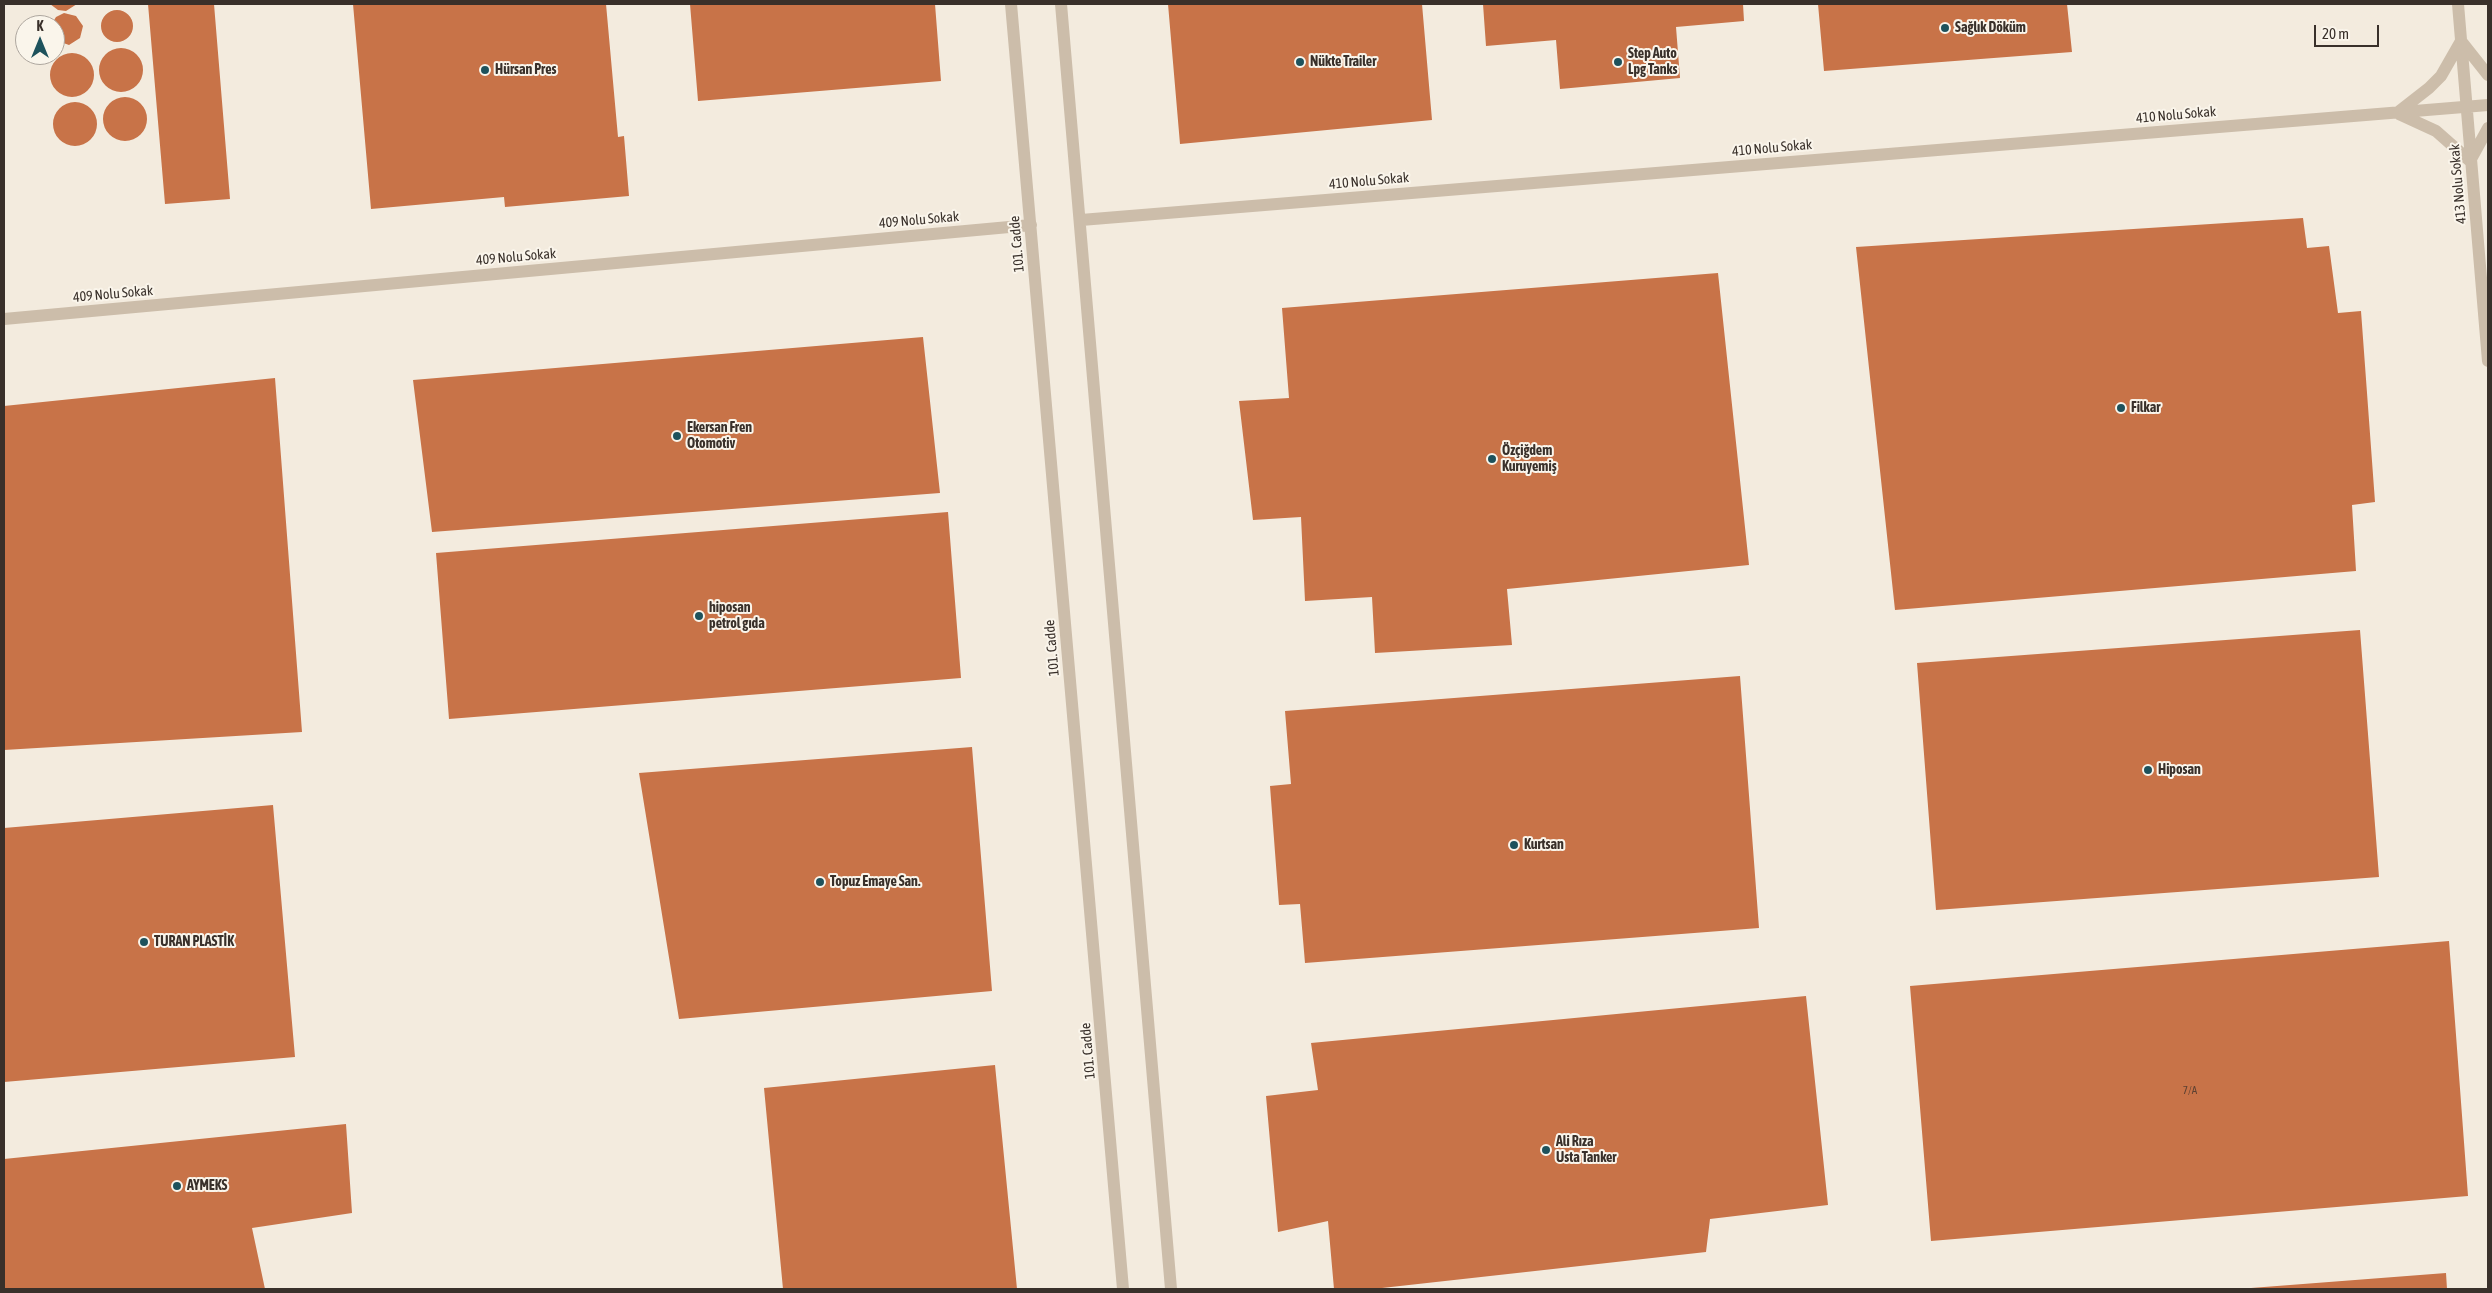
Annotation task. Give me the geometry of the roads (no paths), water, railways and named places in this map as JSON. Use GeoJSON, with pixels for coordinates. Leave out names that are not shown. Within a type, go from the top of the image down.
{"type":"FeatureCollection","features":[{"type":"Feature","properties":{"kind":"street","name":"101. Cadde"},"geometry":{"type":"LineString","coordinates":[[1011,4],[1124,1289]]}},
{"type":"Feature","properties":{"kind":"street"},"geometry":{"type":"LineString","coordinates":[[1062,4],[1081,220],[1096,425],[1171,1289]]}},
{"type":"Feature","properties":{"kind":"street","name":"413 Nolu Sokak"},"geometry":{"type":"LineString","coordinates":[[2458,4],[2488,361]]}},
{"type":"Feature","properties":{"kind":"street"},"geometry":{"type":"LineString","coordinates":[[2488,75],[2461,41],[2441,76],[2429,88],[2397,112],[2436,131],[2470,161],[2488,128]]}},
{"type":"Feature","properties":{"kind":"street","name":"410 Nolu Sokak"},"geometry":{"type":"LineString","coordinates":[[1081,220],[2488,105]]}},
{"type":"Feature","properties":{"kind":"street","name":"409 Nolu Sokak"},"geometry":{"type":"LineString","coordinates":[[4,319],[1031,225]]}},
{"type":"Feature","properties":{"kind":"place","name":"Sağlık Döküm"},"geometry":{"type":"Point","coordinates":[1945,28]}},
{"type":"Feature","properties":{"kind":"place","name":"Nükte Trailer"},"geometry":{"type":"Point","coordinates":[1300,62]}},
{"type":"Feature","properties":{"kind":"place","name":"Step Auto Lpg Tanks"},"geometry":{"type":"Point","coordinates":[1618,62]}},
{"type":"Feature","properties":{"kind":"place","name":"Hürsan Pres"},"geometry":{"type":"Point","coordinates":[485,70]}},
{"type":"Feature","properties":{"kind":"place","name":"Filkar"},"geometry":{"type":"Point","coordinates":[2121,408]}},
{"type":"Feature","properties":{"kind":"place","name":"Ekersan Fren Otomotiv"},"geometry":{"type":"Point","coordinates":[677,436]}},
{"type":"Feature","properties":{"kind":"place","name":"Özçiğdem Kuruyemiş"},"geometry":{"type":"Point","coordinates":[1492,459]}},
{"type":"Feature","properties":{"kind":"place","name":"hiposan petrol gıda"},"geometry":{"type":"Point","coordinates":[699,616]}},
{"type":"Feature","properties":{"kind":"place","name":"Hiposan"},"geometry":{"type":"Point","coordinates":[2148,770]}},
{"type":"Feature","properties":{"kind":"place","name":"Kurtsan"},"geometry":{"type":"Point","coordinates":[1514,845]}},
{"type":"Feature","properties":{"kind":"place","name":"Topuz Emaye San."},"geometry":{"type":"Point","coordinates":[820,882]}},
{"type":"Feature","properties":{"kind":"place","name":"TURAN PLASTİK"},"geometry":{"type":"Point","coordinates":[144,942]}},
{"type":"Feature","properties":{"kind":"place","name":"Ali Rıza Usta Tanker"},"geometry":{"type":"Point","coordinates":[1546,1150]}},
{"type":"Feature","properties":{"kind":"place","name":"AYMEKS"},"geometry":{"type":"Point","coordinates":[177,1186]}}]}
